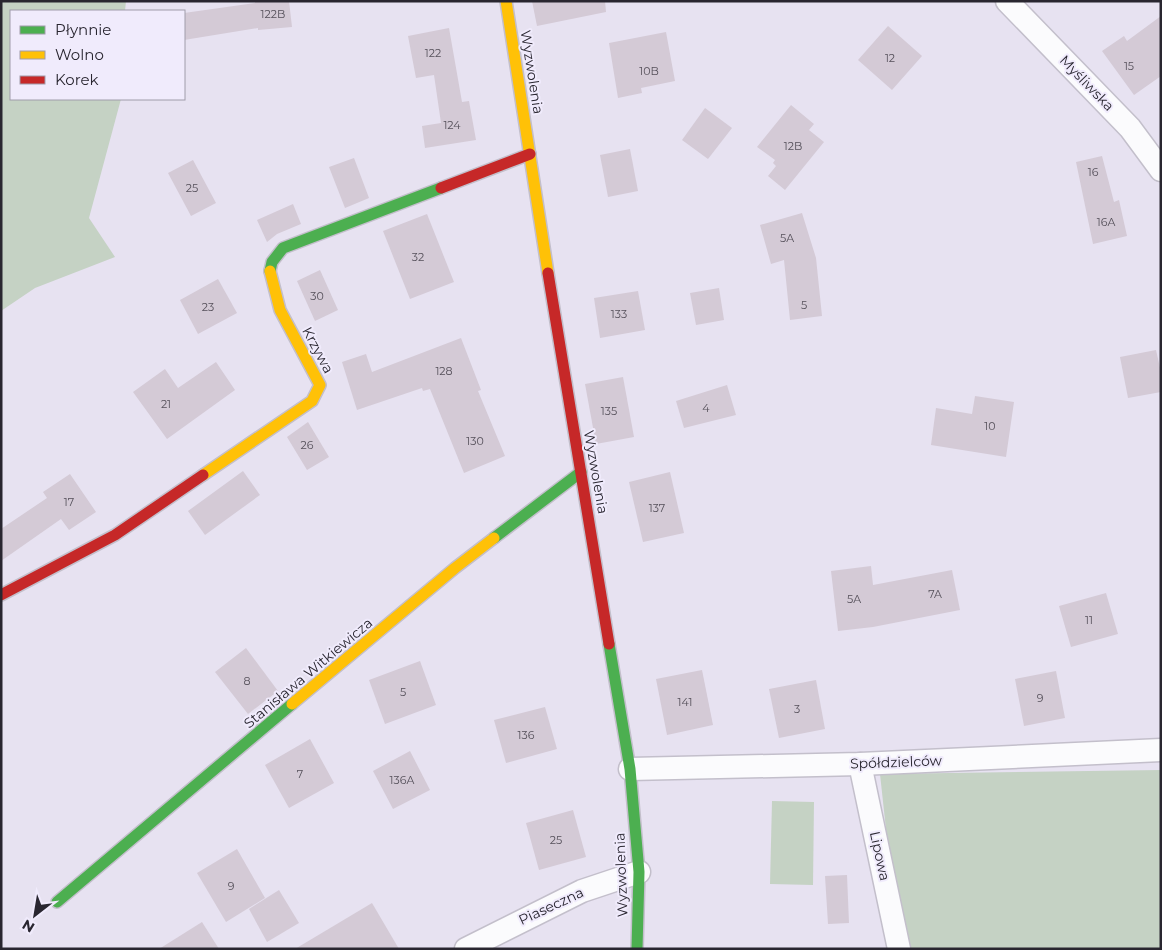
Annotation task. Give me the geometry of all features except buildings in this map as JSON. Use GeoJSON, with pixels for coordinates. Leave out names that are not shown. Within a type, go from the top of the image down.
{"type":"FeatureCollection","features":[{"type":"Feature","properties":{"kind":"street","name":"Wyzwolenia"},"geometry":{"type":"LineString","coordinates":[[506,1],[630,770],[639,872],[637,949]]}},
{"type":"Feature","properties":{"kind":"street","name":"Myśliwska"},"geometry":{"type":"LineString","coordinates":[[1007,1],[1130,128],[1161,170]]}},
{"type":"Feature","properties":{"kind":"street","name":"Krzywa"},"geometry":{"type":"LineString","coordinates":[[1,595],[115,535],[312,401],[320,385],[284,318],[270,279],[270,266],[283,248],[530,154]]}},
{"type":"Feature","properties":{"kind":"street","name":"Stanisława Witkiewicza"},"geometry":{"type":"LineString","coordinates":[[57,902],[455,568],[581,472]]}},
{"type":"Feature","properties":{"kind":"street","name":"Spółdzielców"},"geometry":{"type":"LineString","coordinates":[[630,770],[860,764],[1161,750]]}},
{"type":"Feature","properties":{"kind":"street","name":"Lipowa"},"geometry":{"type":"LineString","coordinates":[[860,764],[899,949]]}},
{"type":"Feature","properties":{"kind":"street","name":"Piaseczna"},"geometry":{"type":"LineString","coordinates":[[466,949],[582,891],[639,872]]}},
{"type":"Feature","properties":{"kind":"green space"},"geometry":{"type":"Polygon","coordinates":[[[1,1],[126,1],[125,10],[10,10],[10,100],[121,100],[89,218],[115,257],[35,288],[1,311],[1,1]]]}},
{"type":"Feature","properties":{"kind":"green space"},"geometry":{"type":"Polygon","coordinates":[[[1161,770],[1161,949],[899,949],[880,774],[1161,770]]]}},
{"type":"Feature","properties":{"kind":"green space"},"geometry":{"type":"Polygon","coordinates":[[[772,801],[814,802],[813,885],[770,884],[772,801]]]}},
{"type":"Feature","properties":{"kind":"traffic: fast"},"geometry":{"type":"LineString","coordinates":[[270,271],[272,262],[283,248],[441,188]]}},
{"type":"Feature","properties":{"kind":"traffic: fast"},"geometry":{"type":"LineString","coordinates":[[494,538],[581,472]]}},
{"type":"Feature","properties":{"kind":"traffic: fast"},"geometry":{"type":"LineString","coordinates":[[609,644],[630,769],[639,872],[637,949]]}},
{"type":"Feature","properties":{"kind":"traffic: fast"},"geometry":{"type":"LineString","coordinates":[[57,902],[292,704]]}},
{"type":"Feature","properties":{"kind":"traffic: slow"},"geometry":{"type":"LineString","coordinates":[[506,1],[548,273]]}},
{"type":"Feature","properties":{"kind":"traffic: slow"},"geometry":{"type":"LineString","coordinates":[[203,475],[312,401],[320,385],[280,310],[270,271]]}},
{"type":"Feature","properties":{"kind":"traffic: slow"},"geometry":{"type":"LineString","coordinates":[[292,704],[455,568],[494,538]]}},
{"type":"Feature","properties":{"kind":"traffic: jam"},"geometry":{"type":"LineString","coordinates":[[441,188],[530,154]]}},
{"type":"Feature","properties":{"kind":"traffic: jam"},"geometry":{"type":"LineString","coordinates":[[548,273],[609,644]]}},
{"type":"Feature","properties":{"kind":"traffic: jam"},"geometry":{"type":"LineString","coordinates":[[1,595],[115,535],[203,475]]}}]}
